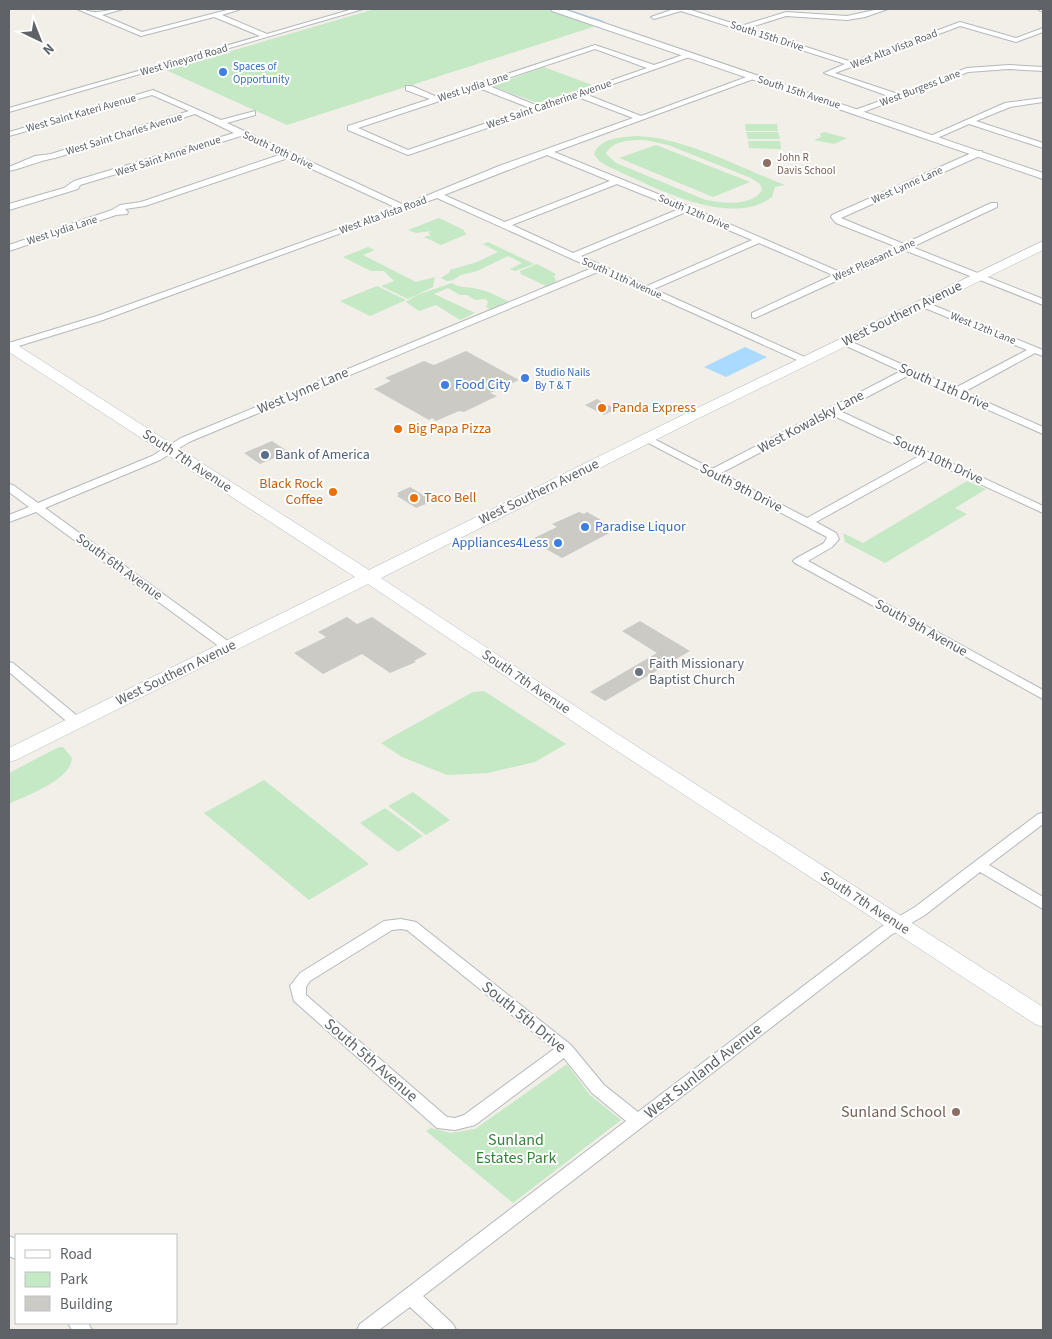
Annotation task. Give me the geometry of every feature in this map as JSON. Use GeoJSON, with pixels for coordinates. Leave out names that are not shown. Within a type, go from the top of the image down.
{"type":"FeatureCollection","features":[{"type":"Feature","properties":{"kind":"main road","name":"West Southern Avenue"},"geometry":{"type":"LineString","coordinates":[[9,756],[646,439],[1043,245]]}},
{"type":"Feature","properties":{"kind":"main road","name":"South 7th Avenue"},"geometry":{"type":"LineString","coordinates":[[9,346],[1043,1018]]}},
{"type":"Feature","properties":{"kind":"street"},"geometry":{"type":"LineString","coordinates":[[80,9],[141,34],[238,9]]}},
{"type":"Feature","properties":{"kind":"street"},"geometry":{"type":"LineString","coordinates":[[95,15],[120,9]]}},
{"type":"Feature","properties":{"kind":"street","name":"West Vineyard Road"},"geometry":{"type":"LineString","coordinates":[[9,110],[360,9]]}},
{"type":"Feature","properties":{"kind":"street","name":"South 15th Avenue"},"geometry":{"type":"LineString","coordinates":[[555,9],[1043,176]]}},
{"type":"Feature","properties":{"kind":"street"},"geometry":{"type":"LineString","coordinates":[[654,17],[681,9]]}},
{"type":"Feature","properties":{"kind":"street","name":"South 15th Drive"},"geometry":{"type":"LineString","coordinates":[[681,9],[852,64]]}},
{"type":"Feature","properties":{"kind":"street"},"geometry":{"type":"LineString","coordinates":[[741,28],[786,14],[839,20],[863,16],[885,9]]}},
{"type":"Feature","properties":{"kind":"street"},"geometry":{"type":"LineString","coordinates":[[215,15],[267,36]]}},
{"type":"Feature","properties":{"kind":"street","name":"West Alta Vista Road"},"geometry":{"type":"LineString","coordinates":[[897,96],[828,74],[960,24],[1016,40],[1043,30]]}},
{"type":"Feature","properties":{"kind":"street","name":"West Lydia Lane"},"geometry":{"type":"LineString","coordinates":[[408,153],[351,128],[595,47],[654,68]]}},
{"type":"Feature","properties":{"kind":"street","name":"West Saint Catherine Avenue"},"geometry":{"type":"LineString","coordinates":[[408,153],[691,55]]}},
{"type":"Feature","properties":{"kind":"street","name":"West Burgess Lane"},"geometry":{"type":"LineString","coordinates":[[858,112],[967,70],[1009,67],[1043,69]]}},
{"type":"Feature","properties":{"kind":"street","name":"West Alta Vista Road"},"geometry":{"type":"LineString","coordinates":[[9,346],[100,318],[404,208],[480,176],[755,77]]}},
{"type":"Feature","properties":{"kind":"street"},"geometry":{"type":"LineString","coordinates":[[478,85],[537,108]]}},
{"type":"Feature","properties":{"kind":"street"},"geometry":{"type":"LineString","coordinates":[[409,88],[436,99]]}},
{"type":"Feature","properties":{"kind":"street","name":"South 10th Drive"},"geometry":{"type":"LineString","coordinates":[[153,92],[404,208]]}},
{"type":"Feature","properties":{"kind":"street","name":"West Saint Kateri Avenue"},"geometry":{"type":"LineString","coordinates":[[9,134],[153,92]]}},
{"type":"Feature","properties":{"kind":"street"},"geometry":{"type":"LineString","coordinates":[[578,94],[640,118]]}},
{"type":"Feature","properties":{"kind":"street"},"geometry":{"type":"LineString","coordinates":[[932,137],[1008,105],[1043,100]]}},
{"type":"Feature","properties":{"kind":"street","name":"West Saint Charles Avenue"},"geometry":{"type":"LineString","coordinates":[[9,169],[24,164],[44,161],[52,156],[195,112]]}},
{"type":"Feature","properties":{"kind":"street","name":"West Saint Anne Avenue"},"geometry":{"type":"LineString","coordinates":[[221,124],[252,113]]}},
{"type":"Feature","properties":{"kind":"street"},"geometry":{"type":"LineString","coordinates":[[970,122],[1043,146]]}},
{"type":"Feature","properties":{"kind":"street","name":"West Saint Anne Avenue"},"geometry":{"type":"LineString","coordinates":[[9,207],[68,188],[83,186],[96,179],[241,133]]}},
{"type":"Feature","properties":{"kind":"street","name":"South 12th Drive"},"geometry":{"type":"LineString","coordinates":[[547,152],[687,209],[840,275]]}},
{"type":"Feature","properties":{"kind":"street","name":"West Lynne Lane"},"geometry":{"type":"LineString","coordinates":[[906,247],[839,221],[835,217],[979,153]]}},
{"type":"Feature","properties":{"kind":"street","name":"West Lydia Lane"},"geometry":{"type":"LineString","coordinates":[[9,248],[115,212],[129,211],[142,204],[288,155]]}},
{"type":"Feature","properties":{"kind":"street"},"geometry":{"type":"LineString","coordinates":[[504,225],[618,181]]}},
{"type":"Feature","properties":{"kind":"street","name":"South 11th Avenue"},"geometry":{"type":"LineString","coordinates":[[438,195],[806,361]]}},
{"type":"Feature","properties":{"kind":"street","name":"West Pleasant Lane"},"geometry":{"type":"LineString","coordinates":[[754,315],[906,247],[994,205]]}},
{"type":"Feature","properties":{"kind":"street"},"geometry":{"type":"LineString","coordinates":[[574,256],[687,209]]}},
{"type":"Feature","properties":{"kind":"street"},"geometry":{"type":"LineString","coordinates":[[647,288],[757,240]]}},
{"type":"Feature","properties":{"kind":"street"},"geometry":{"type":"LineString","coordinates":[[906,247],[1043,302]]}},
{"type":"Feature","properties":{"kind":"street","name":"West Lynne Lane"},"geometry":{"type":"LineString","coordinates":[[9,520],[156,458],[169,449],[600,268]]}},
{"type":"Feature","properties":{"kind":"street","name":"West 12th Lane"},"geometry":{"type":"LineString","coordinates":[[923,304],[1039,351]]}},
{"type":"Feature","properties":{"kind":"street","name":"South 11th Drive"},"geometry":{"type":"LineString","coordinates":[[845,342],[1043,431]]}},
{"type":"Feature","properties":{"kind":"street"},"geometry":{"type":"LineString","coordinates":[[955,392],[1039,351]]}},
{"type":"Feature","properties":{"kind":"street","name":"West Kowalsky Lane"},"geometry":{"type":"LineString","coordinates":[[713,473],[909,371]]}},
{"type":"Feature","properties":{"kind":"street","name":"South 10th Drive"},"geometry":{"type":"LineString","coordinates":[[832,411],[1043,510]]}},
{"type":"Feature","properties":{"kind":"street","name":"South 9th Drive"},"geometry":{"type":"LineString","coordinates":[[646,439],[808,522],[828,533],[833,539],[828,545],[799,561]]}},
{"type":"Feature","properties":{"kind":"street"},"geometry":{"type":"LineString","coordinates":[[808,522],[927,456]]}},
{"type":"Feature","properties":{"kind":"street","name":"South 6th Avenue"},"geometry":{"type":"LineString","coordinates":[[9,486],[228,647]]}},
{"type":"Feature","properties":{"kind":"street","name":"South 9th Avenue"},"geometry":{"type":"LineString","coordinates":[[799,561],[1043,695]]}},
{"type":"Feature","properties":{"kind":"street"},"geometry":{"type":"LineString","coordinates":[[9,666],[76,722]]}},
{"type":"Feature","properties":{"kind":"street","name":"West Sunland Avenue"},"geometry":{"type":"LineString","coordinates":[[366,1330],[823,978],[880,935],[920,912],[1043,817]]}},
{"type":"Feature","properties":{"kind":"street"},"geometry":{"type":"LineString","coordinates":[[980,866],[1043,904]]}},
{"type":"Feature","properties":{"kind":"street","name":"South 5th Drive"},"geometry":{"type":"LineString","coordinates":[[298,986],[305,977],[389,924],[411,926],[565,1049],[598,1089],[637,1121]]}},
{"type":"Feature","properties":{"kind":"street","name":"South 5th Avenue"},"geometry":{"type":"LineString","coordinates":[[298,986],[299,997],[443,1123],[455,1124],[469,1120],[565,1049]]}},
{"type":"Feature","properties":{"kind":"street"},"geometry":{"type":"LineString","coordinates":[[411,1296],[447,1330]]}},
{"type":"Feature","properties":{"kind":"green space"},"geometry":{"type":"Polygon","coordinates":[[[375,9],[546,9],[596,26],[287,125],[166,70],[375,9]]]}},
{"type":"Feature","properties":{"kind":"green space"},"geometry":{"type":"Polygon","coordinates":[[[544,67],[592,85],[538,103],[491,86],[544,67]]]}},
{"type":"Feature","properties":{"kind":"green space"},"geometry":{"type":"Polygon","coordinates":[[[745,124],[777,124],[778,131],[746,131],[745,124]]]}},
{"type":"Feature","properties":{"kind":"green space"},"geometry":{"type":"Polygon","coordinates":[[[746,132],[778,132],[780,139],[748,139],[746,132]]]}},
{"type":"Feature","properties":{"kind":"green space"},"geometry":{"type":"Polygon","coordinates":[[[824,132],[847,138],[834,144],[814,140],[821,137],[820,134],[824,132]]]}},
{"type":"Feature","properties":{"kind":"green space"},"geometry":{"type":"Polygon","coordinates":[[[636,136],[654,138],[692,147],[785,185],[775,187],[772,197],[754,206],[734,209],[712,206],[689,201],[607,166],[599,161],[594,154],[601,145],[612,139],[636,136]],[[645,140],[629,141],[618,143],[609,149],[606,154],[616,163],[706,200],[729,203],[744,201],[751,199],[762,190],[760,184],[751,178],[668,145],[645,140]]]}},
{"type":"Feature","properties":{"kind":"green space"},"geometry":{"type":"Polygon","coordinates":[[[748,141],[780,141],[781,149],[749,148],[748,141]]]}},
{"type":"Feature","properties":{"kind":"green space"},"geometry":{"type":"Polygon","coordinates":[[[656,145],[750,182],[713,197],[619,158],[656,145]]]}},
{"type":"Feature","properties":{"kind":"green space"},"geometry":{"type":"Polygon","coordinates":[[[439,218],[464,230],[467,234],[441,245],[424,237],[431,235],[428,233],[432,231],[416,233],[408,230],[439,218]]]}},
{"type":"Feature","properties":{"kind":"green space"},"geometry":{"type":"Polygon","coordinates":[[[488,242],[534,264],[515,271],[510,269],[522,263],[508,256],[453,280],[447,281],[441,278],[450,270],[477,262],[498,252],[483,244],[488,242]]]}},
{"type":"Feature","properties":{"kind":"green space"},"geometry":{"type":"Polygon","coordinates":[[[368,247],[375,250],[363,255],[416,282],[435,277],[433,287],[408,299],[381,286],[394,281],[384,271],[371,271],[343,257],[368,247]]]}},
{"type":"Feature","properties":{"kind":"green space"},"geometry":{"type":"Polygon","coordinates":[[[537,264],[556,274],[554,276],[556,282],[546,286],[521,274],[520,271],[537,264]]]}},
{"type":"Feature","properties":{"kind":"green space"},"geometry":{"type":"Polygon","coordinates":[[[452,283],[458,286],[486,291],[508,301],[490,309],[486,307],[488,302],[486,299],[475,300],[467,295],[460,295],[448,288],[434,294],[475,313],[460,320],[436,305],[419,311],[406,302],[417,295],[452,283]]]}},
{"type":"Feature","properties":{"kind":"green space"},"geometry":{"type":"Polygon","coordinates":[[[377,286],[406,300],[370,316],[340,301],[377,286]]]}},
{"type":"Feature","properties":{"kind":"green space"},"geometry":{"type":"Polygon","coordinates":[[[967,481],[986,489],[955,508],[967,514],[885,563],[845,542],[843,533],[863,543],[967,481]]]}},
{"type":"Feature","properties":{"kind":"green space"},"geometry":{"type":"Polygon","coordinates":[[[484,691],[566,744],[535,762],[488,773],[447,775],[402,757],[381,743],[473,692],[484,691]]]}},
{"type":"Feature","properties":{"kind":"green space"},"geometry":{"type":"Polygon","coordinates":[[[63,747],[72,758],[70,766],[64,773],[47,786],[9,804],[9,773],[57,748],[63,747]]]}},
{"type":"Feature","properties":{"kind":"green space"},"geometry":{"type":"Polygon","coordinates":[[[264,780],[369,864],[309,900],[204,813],[264,780]]]}},
{"type":"Feature","properties":{"kind":"green space"},"geometry":{"type":"Polygon","coordinates":[[[413,792],[450,820],[426,835],[388,806],[413,792]]]}},
{"type":"Feature","properties":{"kind":"green space"},"geometry":{"type":"Polygon","coordinates":[[[385,808],[423,836],[398,852],[360,823],[385,808]]]}},
{"type":"Feature","properties":{"kind":"green space","name":"Sunland Estates Park"},"geometry":{"type":"Polygon","coordinates":[[[567,1064],[590,1095],[621,1120],[513,1203],[426,1131],[431,1128],[451,1133],[475,1129],[567,1064]]]}},
{"type":"Feature","properties":{"kind":"water"},"geometry":{"type":"Polygon","coordinates":[[[745,347],[767,357],[726,377],[704,367],[745,347]]]}},
{"type":"Feature","properties":{"kind":"building","name":"Food City"},"geometry":{"type":"Polygon","coordinates":[[[466,351],[519,380],[490,393],[497,396],[464,412],[459,411],[436,421],[432,418],[429,420],[374,389],[391,381],[385,378],[424,361],[434,365],[466,351]]]}},
{"type":"Feature","properties":{"kind":"building","name":"Panda Express"},"geometry":{"type":"Polygon","coordinates":[[[597,399],[616,409],[604,415],[585,405],[597,399]]]}},
{"type":"Feature","properties":{"kind":"building","name":"Bank of America"},"geometry":{"type":"Polygon","coordinates":[[[272,441],[289,452],[260,464],[244,453],[272,441]]]}},
{"type":"Feature","properties":{"kind":"building","name":"Taco Bell"},"geometry":{"type":"Polygon","coordinates":[[[410,487],[433,501],[416,508],[397,496],[399,495],[397,493],[410,487]]]}},
{"type":"Feature","properties":{"kind":"building"},"geometry":{"type":"Polygon","coordinates":[[[579,512],[584,514],[587,512],[617,529],[562,558],[530,540],[557,527],[552,524],[579,512]]]}},
{"type":"Feature","properties":{"kind":"building"},"geometry":{"type":"Polygon","coordinates":[[[347,617],[357,624],[372,617],[427,654],[414,661],[416,662],[390,673],[362,654],[323,674],[294,653],[326,637],[318,632],[347,617]]]}},
{"type":"Feature","properties":{"kind":"building","name":"Faith Missionary Baptist Church"},"geometry":{"type":"Polygon","coordinates":[[[640,621],[690,651],[605,701],[590,692],[657,653],[622,631],[640,621]]]}},
{"type":"Feature","properties":{"kind":"waterway"},"geometry":{"type":"LineString","coordinates":[[563,9],[603,22]]}},
{"type":"Feature","properties":{"kind":"place","name":"Spaces of Opportunity"},"geometry":{"type":"Point","coordinates":[223,72]}},
{"type":"Feature","properties":{"kind":"place","name":"John R Davis School"},"geometry":{"type":"Point","coordinates":[767,163]}},
{"type":"Feature","properties":{"kind":"place","name":"Studio Nails By T & T"},"geometry":{"type":"Point","coordinates":[525,378]}},
{"type":"Feature","properties":{"kind":"place","name":"Food City"},"geometry":{"type":"Point","coordinates":[445,385]}},
{"type":"Feature","properties":{"kind":"place","name":"Panda Express"},"geometry":{"type":"Point","coordinates":[602,408]}},
{"type":"Feature","properties":{"kind":"place","name":"Big Papa Pizza"},"geometry":{"type":"Point","coordinates":[398,429]}},
{"type":"Feature","properties":{"kind":"place","name":"Bank of America"},"geometry":{"type":"Point","coordinates":[265,455]}},
{"type":"Feature","properties":{"kind":"place","name":"Black Rock Coffee"},"geometry":{"type":"Point","coordinates":[333,492]}},
{"type":"Feature","properties":{"kind":"place","name":"Taco Bell"},"geometry":{"type":"Point","coordinates":[414,498]}},
{"type":"Feature","properties":{"kind":"place","name":"Paradise Liquor"},"geometry":{"type":"Point","coordinates":[585,527]}},
{"type":"Feature","properties":{"kind":"place","name":"Appliances4Less"},"geometry":{"type":"Point","coordinates":[558,543]}},
{"type":"Feature","properties":{"kind":"place","name":"Faith Missionary Baptist Church"},"geometry":{"type":"Point","coordinates":[639,672]}},
{"type":"Feature","properties":{"kind":"place","name":"Sunland School"},"geometry":{"type":"Point","coordinates":[956,1112]}}]}
